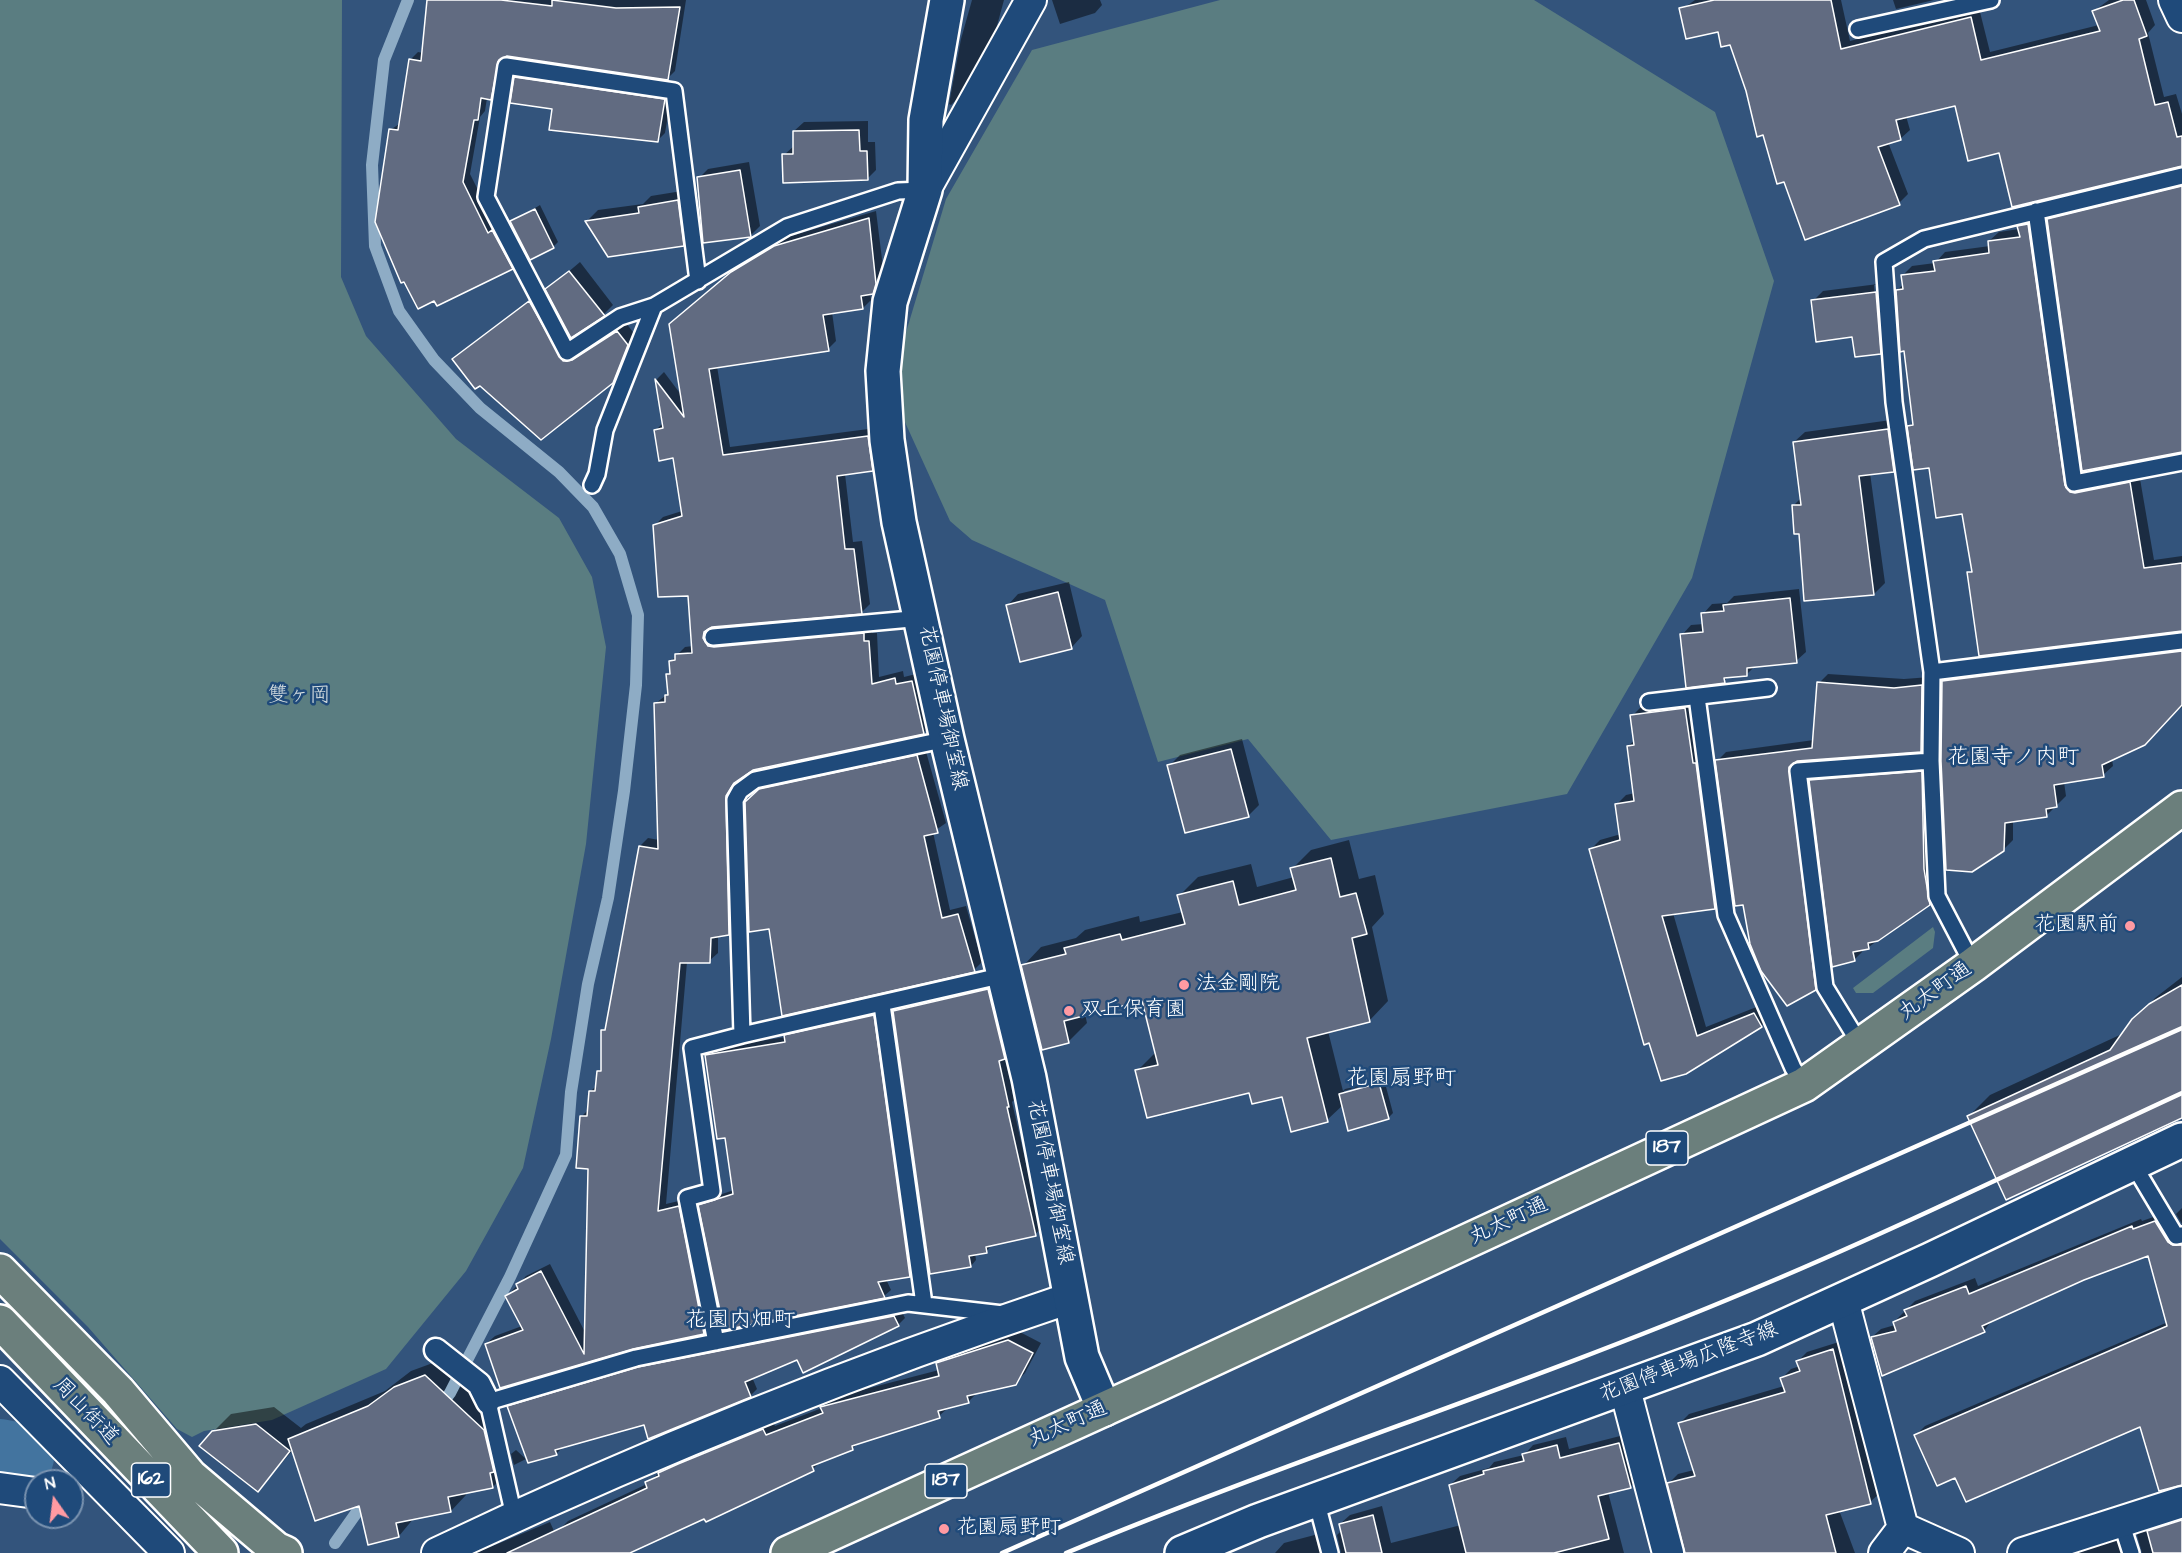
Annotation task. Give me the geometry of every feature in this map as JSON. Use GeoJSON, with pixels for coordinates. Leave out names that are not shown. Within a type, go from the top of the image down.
{"type":"FeatureCollection","features":[{"type":"Feature","properties":{"kind":"main road","name":"花園停車場御室線"},"geometry":{"type":"LineString","coordinates":[[947,0],[926,120],[925,190],[890,302],[883,371],[887,440],[900,522],[947,739],[1029,1078],[1082,1357],[1104,1409]]}},
{"type":"Feature","properties":{"kind":"main road","name":"丸太町通"},"geometry":{"type":"LineString","coordinates":[[788,1553],[1804,1084],[1866,1043],[1973,965],[2182,808]]}},
{"type":"Feature","properties":{"kind":"main road","name":"花園停車場広隆寺線"},"geometry":{"type":"LineString","coordinates":[[1182,1553],[1316,1500],[1625,1389],[1756,1339],[2182,1140]]}},
{"type":"Feature","properties":{"kind":"main road"},"geometry":{"type":"LineString","coordinates":[[0,1272],[118,1391],[190,1476],[276,1549],[285,1553]]}},
{"type":"Feature","properties":{"kind":"main road","name":"周山街道"},"geometry":{"type":"LineString","coordinates":[[0,1322],[221,1553]]}},
{"type":"Feature","properties":{"kind":"main road"},"geometry":{"type":"LineString","coordinates":[[244,1522],[259,1553]]}},
{"type":"Feature","properties":{"kind":"street"},"geometry":{"type":"LineString","coordinates":[[925,190],[1031,0]]}},
{"type":"Feature","properties":{"kind":"street"},"geometry":{"type":"LineString","coordinates":[[2174,0],[2182,17]]}},
{"type":"Feature","properties":{"kind":"street"},"geometry":{"type":"LineString","coordinates":[[437,1553],[514,1516],[789,1398],[1070,1298]]}},
{"type":"Feature","properties":{"kind":"street"},"geometry":{"type":"LineString","coordinates":[[1843,1300],[1903,1528]]}},
{"type":"Feature","properties":{"kind":"street"},"geometry":{"type":"LineString","coordinates":[[441,1355],[479,1384],[488,1402]]}},
{"type":"Feature","properties":{"kind":"street"},"geometry":{"type":"LineString","coordinates":[[0,1381],[85,1482],[169,1553]]}},
{"type":"Feature","properties":{"kind":"street"},"geometry":{"type":"LineString","coordinates":[[1625,1389],[1668,1553]]}},
{"type":"Feature","properties":{"kind":"street"},"geometry":{"type":"LineString","coordinates":[[0,1488],[24,1491]]}},
{"type":"Feature","properties":{"kind":"street"},"geometry":{"type":"LineString","coordinates":[[2023,1553],[2182,1502]]}},
{"type":"Feature","properties":{"kind":"street"},"geometry":{"type":"LineString","coordinates":[[1884,1553],[1903,1528]]}},
{"type":"Feature","properties":{"kind":"street"},"geometry":{"type":"LineString","coordinates":[[1903,1528],[1959,1553]]}},
{"type":"Feature","properties":{"kind":"lane"},"geometry":{"type":"LineString","coordinates":[[1858,29],[1991,0]]}},
{"type":"Feature","properties":{"kind":"lane"},"geometry":{"type":"LineString","coordinates":[[698,281],[674,91],[506,66],[486,197],[567,352],[620,317],[654,306],[698,281],[787,227],[898,191],[925,190]]}},
{"type":"Feature","properties":{"kind":"lane"},"geometry":{"type":"LineString","coordinates":[[1973,965],[1937,896],[1931,761],[1932,672],[1894,402],[1884,262],[1924,239],[2182,176]]}},
{"type":"Feature","properties":{"kind":"lane"},"geometry":{"type":"LineString","coordinates":[[2036,211],[2074,483],[2182,462]]}},
{"type":"Feature","properties":{"kind":"lane"},"geometry":{"type":"LineString","coordinates":[[592,485],[597,474],[605,430],[654,306]]}},
{"type":"Feature","properties":{"kind":"lane"},"geometry":{"type":"LineString","coordinates":[[713,637],[922,618]]}},
{"type":"Feature","properties":{"kind":"lane"},"geometry":{"type":"LineString","coordinates":[[1932,672],[2182,641]]}},
{"type":"Feature","properties":{"kind":"lane"},"geometry":{"type":"LineString","coordinates":[[1649,702],[1768,688]]}},
{"type":"Feature","properties":{"kind":"lane"},"geometry":{"type":"LineString","coordinates":[[1696,697],[1726,915],[1793,1068],[1804,1084]]}},
{"type":"Feature","properties":{"kind":"lane"},"geometry":{"type":"LineString","coordinates":[[742,1035],[735,800],[740,791],[755,780],[947,739]]}},
{"type":"Feature","properties":{"kind":"lane"},"geometry":{"type":"LineString","coordinates":[[1866,1043],[1852,1031],[1825,987],[1798,771],[1931,761]]}},
{"type":"Feature","properties":{"kind":"lane"},"geometry":{"type":"LineString","coordinates":[[716,1342],[687,1198],[712,1191],[692,1048],[1004,975]]}},
{"type":"Feature","properties":{"kind":"lane"},"geometry":{"type":"LineString","coordinates":[[882,1005],[924,1304]]}},
{"type":"Feature","properties":{"kind":"lane"},"geometry":{"type":"LineString","coordinates":[[2133,1164],[2176,1236],[2182,1234]]}},
{"type":"Feature","properties":{"kind":"lane"},"geometry":{"type":"LineString","coordinates":[[514,1516],[488,1402],[636,1358],[908,1304],[1018,1316]]}},
{"type":"Feature","properties":{"kind":"lane"},"geometry":{"type":"LineString","coordinates":[[1316,1500],[1330,1553]]}},
{"type":"Feature","properties":{"kind":"lane"},"geometry":{"type":"LineString","coordinates":[[2121,1522],[2131,1553]]}},
{"type":"Feature","properties":{"kind":"green space","name":"雙ヶ岡"},"geometry":{"type":"Polygon","coordinates":[[[0,0],[342,0],[341,277],[366,336],[456,439],[559,518],[592,577],[606,647],[586,844],[551,1039],[523,1168],[466,1271],[386,1369],[272,1420],[204,1431],[192,1437],[177,1429],[88,1327],[0,1239],[0,0]]]}},
{"type":"Feature","properties":{"kind":"green space"},"geometry":{"type":"Polygon","coordinates":[[[1220,0],[1534,0],[1715,112],[1774,281],[1692,578],[1567,794],[1331,840],[1248,739],[1158,762],[1105,600],[972,540],[950,521],[904,420],[901,349],[946,199],[1032,50],[1220,0]]]}},
{"type":"Feature","properties":{"kind":"green space"},"geometry":{"type":"Polygon","coordinates":[[[1933,927],[1935,932],[1933,948],[1873,993],[1856,993],[1853,988],[1933,927]]]}},
{"type":"Feature","properties":{"kind":"building"},"geometry":{"type":"Polygon","coordinates":[[[427,0],[501,0],[552,6],[552,0],[616,8],[680,7],[668,80],[507,56],[499,60],[491,100],[481,98],[478,120],[474,120],[463,182],[488,233],[492,230],[513,269],[437,306],[434,301],[418,309],[404,282],[401,283],[375,222],[389,129],[398,130],[409,59],[421,61],[427,0]]]}},
{"type":"Feature","properties":{"kind":"building"},"geometry":{"type":"Polygon","coordinates":[[[1714,0],[1831,0],[1841,49],[1971,17],[1981,60],[2100,31],[2092,11],[2123,0],[2134,0],[2147,36],[2139,39],[2155,105],[2168,102],[2177,137],[2182,136],[2182,166],[2012,207],[1999,153],[1968,161],[1955,106],[1896,120],[1901,140],[1878,147],[1900,205],[1805,240],[1784,182],[1777,184],[1763,135],[1757,137],[1746,91],[1730,45],[1721,47],[1718,32],[1686,39],[1679,8],[1714,0]]]}},
{"type":"Feature","properties":{"kind":"building"},"geometry":{"type":"Polygon","coordinates":[[[514,77],[665,99],[658,142],[549,130],[552,109],[510,103],[514,77]]]}},
{"type":"Feature","properties":{"kind":"building"},"geometry":{"type":"Polygon","coordinates":[[[859,130],[860,151],[867,151],[868,180],[783,183],[782,154],[793,154],[793,131],[859,130]]]}},
{"type":"Feature","properties":{"kind":"building"},"geometry":{"type":"Polygon","coordinates":[[[740,170],[751,237],[703,243],[697,177],[740,170]]]}},
{"type":"Feature","properties":{"kind":"building"},"geometry":{"type":"Polygon","coordinates":[[[2182,186],[2182,452],[2082,471],[2047,219],[2182,186]]]}},
{"type":"Feature","properties":{"kind":"building"},"geometry":{"type":"Polygon","coordinates":[[[678,200],[684,246],[608,257],[585,221],[639,213],[638,207],[678,200]]]}},
{"type":"Feature","properties":{"kind":"building"},"geometry":{"type":"Polygon","coordinates":[[[535,209],[554,248],[530,260],[510,221],[535,209]]]}},
{"type":"Feature","properties":{"kind":"building"},"geometry":{"type":"Polygon","coordinates":[[[869,218],[876,284],[873,294],[861,296],[863,309],[823,315],[829,351],[709,369],[723,455],[868,436],[873,471],[837,476],[845,549],[854,549],[862,614],[712,627],[704,632],[703,638],[708,646],[714,647],[864,633],[864,641],[869,641],[872,684],[895,678],[896,684],[912,681],[924,734],[753,770],[734,783],[726,796],[729,935],[711,938],[710,963],[680,963],[658,1211],[679,1206],[704,1334],[633,1349],[500,1388],[485,1344],[523,1330],[505,1296],[518,1289],[516,1284],[541,1271],[584,1354],[588,1169],[576,1168],[580,1116],[587,1116],[589,1091],[595,1091],[597,1071],[601,1071],[601,1030],[605,1030],[639,846],[658,849],[654,703],[665,702],[665,695],[668,695],[666,674],[670,674],[669,661],[675,660],[675,654],[692,653],[688,596],[658,597],[653,525],[682,516],[673,458],[659,461],[654,430],[663,428],[655,379],[684,417],[669,324],[731,272],[774,246],[869,218]]]}},
{"type":"Feature","properties":{"kind":"building"},"geometry":{"type":"Polygon","coordinates":[[[2028,224],[2065,485],[2070,492],[2075,493],[2130,482],[2144,568],[2182,563],[2182,631],[1979,656],[1967,572],[1972,572],[1962,514],[1936,518],[1929,468],[1913,470],[1907,426],[1913,425],[1904,351],[1900,352],[1896,290],[1903,289],[1901,275],[1935,271],[1933,261],[1989,253],[1988,241],[2020,237],[2017,226],[2028,224]]]}},
{"type":"Feature","properties":{"kind":"building"},"geometry":{"type":"Polygon","coordinates":[[[569,271],[605,316],[571,338],[545,289],[569,271]]]}},
{"type":"Feature","properties":{"kind":"building"},"geometry":{"type":"Polygon","coordinates":[[[1876,292],[1881,354],[1855,357],[1852,337],[1816,342],[1811,300],[1876,292]]]}},
{"type":"Feature","properties":{"kind":"building"},"geometry":{"type":"Polygon","coordinates":[[[529,301],[563,361],[572,360],[617,331],[628,345],[613,383],[541,440],[480,386],[475,389],[452,359],[529,301]]]}},
{"type":"Feature","properties":{"kind":"building"},"geometry":{"type":"Polygon","coordinates":[[[1888,429],[1894,472],[1859,476],[1874,595],[1804,601],[1799,534],[1794,534],[1792,505],[1801,505],[1793,442],[1888,429]]]}},
{"type":"Feature","properties":{"kind":"building"},"geometry":{"type":"Polygon","coordinates":[[[1058,592],[1072,649],[1020,662],[1006,605],[1058,592]]]}},
{"type":"Feature","properties":{"kind":"building"},"geometry":{"type":"Polygon","coordinates":[[[1790,598],[1797,663],[1747,668],[1747,676],[1724,678],[1725,683],[1686,688],[1680,634],[1703,632],[1701,613],[1724,611],[1723,605],[1790,598]]]}},
{"type":"Feature","properties":{"kind":"building"},"geometry":{"type":"Polygon","coordinates":[[[2182,651],[2182,705],[2145,745],[2102,765],[2104,777],[2054,785],[2057,807],[2046,809],[2047,817],[2005,823],[2004,851],[1972,872],[1946,870],[1941,761],[1942,681],[2182,651]]]}},
{"type":"Feature","properties":{"kind":"building"},"geometry":{"type":"Polygon","coordinates":[[[1817,682],[1894,688],[1922,685],[1921,752],[1797,761],[1789,767],[1816,990],[1787,1006],[1761,971],[1750,944],[1743,905],[1735,906],[1715,760],[1812,748],[1817,682]]]}},
{"type":"Feature","properties":{"kind":"building"},"geometry":{"type":"Polygon","coordinates":[[[1685,708],[1693,763],[1696,763],[1715,909],[1662,916],[1697,1036],[1754,1013],[1762,1027],[1686,1074],[1661,1081],[1649,1043],[1644,1045],[1589,849],[1620,840],[1615,804],[1634,801],[1627,746],[1634,745],[1630,715],[1685,708]]]}},
{"type":"Feature","properties":{"kind":"building"},"geometry":{"type":"Polygon","coordinates":[[[1231,749],[1249,817],[1185,833],[1167,765],[1231,749]]]}},
{"type":"Feature","properties":{"kind":"building"},"geometry":{"type":"Polygon","coordinates":[[[917,755],[938,833],[924,836],[942,918],[958,914],[975,972],[782,1016],[769,929],[749,932],[745,802],[759,789],[917,755]]]}},
{"type":"Feature","properties":{"kind":"building"},"geometry":{"type":"Polygon","coordinates":[[[1922,771],[1924,869],[1930,905],[1878,941],[1868,943],[1869,949],[1853,952],[1855,961],[1832,967],[1809,780],[1922,771]]]}},
{"type":"Feature","properties":{"kind":"building"},"geometry":{"type":"Polygon","coordinates":[[[1331,858],[1340,897],[1356,893],[1367,934],[1352,938],[1370,1022],[1307,1038],[1328,1122],[1291,1132],[1282,1097],[1252,1104],[1249,1093],[1147,1118],[1135,1070],[1158,1065],[1142,1001],[1064,1021],[1069,1043],[1042,1050],[1021,965],[1066,954],[1064,948],[1120,934],[1122,940],[1185,924],[1177,895],[1233,881],[1239,905],[1296,890],[1290,868],[1331,858]]]}},
{"type":"Feature","properties":{"kind":"building"},"geometry":{"type":"Polygon","coordinates":[[[2182,985],[2182,1118],[2006,1200],[1967,1116],[2110,1050],[2132,1019],[2149,1004],[2182,985]]]}},
{"type":"Feature","properties":{"kind":"building"},"geometry":{"type":"Polygon","coordinates":[[[988,989],[1005,1059],[999,1061],[1009,1107],[1007,1107],[1036,1236],[986,1247],[987,1253],[969,1256],[971,1267],[930,1274],[893,1011],[988,989]]]}},
{"type":"Feature","properties":{"kind":"building"},"geometry":{"type":"Polygon","coordinates":[[[874,1015],[910,1277],[878,1282],[885,1298],[724,1330],[698,1205],[733,1194],[725,1138],[717,1139],[705,1055],[785,1042],[784,1035],[874,1015]]]}},
{"type":"Feature","properties":{"kind":"building"},"geometry":{"type":"Polygon","coordinates":[[[1379,1083],[1389,1119],[1348,1131],[1339,1094],[1379,1083]]]}},
{"type":"Feature","properties":{"kind":"building"},"geometry":{"type":"Polygon","coordinates":[[[2155,1221],[2168,1242],[2173,1245],[2182,1245],[2182,1485],[2159,1491],[2140,1427],[1966,1502],[1955,1478],[1937,1486],[1914,1435],[2167,1326],[2148,1256],[2084,1280],[1982,1326],[1985,1332],[1882,1376],[1871,1337],[1896,1331],[1893,1322],[1907,1316],[1904,1310],[1966,1286],[1969,1294],[2132,1226],[2133,1229],[2155,1221]]]}},
{"type":"Feature","properties":{"kind":"building"},"geometry":{"type":"Polygon","coordinates":[[[894,1316],[899,1326],[803,1373],[797,1360],[745,1382],[751,1397],[648,1439],[644,1425],[555,1450],[557,1455],[528,1463],[507,1406],[638,1367],[894,1316]]]}},
{"type":"Feature","properties":{"kind":"building"},"geometry":{"type":"Polygon","coordinates":[[[1008,1340],[1033,1353],[1016,1385],[967,1396],[969,1403],[938,1411],[940,1418],[852,1446],[853,1450],[812,1466],[814,1471],[706,1522],[704,1519],[630,1553],[507,1553],[647,1488],[645,1482],[678,1464],[763,1429],[766,1435],[823,1413],[820,1407],[939,1376],[936,1363],[1008,1340]]]}},
{"type":"Feature","properties":{"kind":"building"},"geometry":{"type":"Polygon","coordinates":[[[1833,1349],[1871,1504],[1826,1515],[1836,1553],[1685,1553],[1667,1483],[1695,1476],[1678,1423],[1785,1392],[1780,1378],[1800,1371],[1796,1361],[1833,1349]]]}},
{"type":"Feature","properties":{"kind":"building"},"geometry":{"type":"Polygon","coordinates":[[[425,1375],[484,1430],[494,1472],[490,1473],[493,1488],[448,1497],[451,1512],[396,1523],[399,1537],[368,1545],[359,1506],[315,1521],[288,1439],[368,1406],[394,1387],[425,1375]]]}},
{"type":"Feature","properties":{"kind":"building"},"geometry":{"type":"Polygon","coordinates":[[[256,1424],[290,1451],[258,1492],[199,1446],[212,1431],[256,1424]]]}},
{"type":"Feature","properties":{"kind":"building"},"geometry":{"type":"Polygon","coordinates":[[[1619,1443],[1631,1488],[1598,1496],[1609,1539],[1554,1553],[1466,1553],[1449,1485],[1484,1474],[1483,1471],[1524,1461],[1522,1454],[1557,1445],[1560,1458],[1619,1443]]]}},
{"type":"Feature","properties":{"kind":"building"},"geometry":{"type":"Polygon","coordinates":[[[1373,1515],[1382,1553],[1346,1553],[1339,1524],[1373,1515]]]}},
{"type":"Feature","properties":{"kind":"building"},"geometry":{"type":"Polygon","coordinates":[[[2182,1520],[2182,1553],[2153,1553],[2147,1531],[2182,1520]]]}},
{"type":"Feature","properties":{"kind":"waterway"},"geometry":{"type":"LineString","coordinates":[[408,0],[384,60],[372,165],[375,246],[399,311],[434,360],[480,408],[559,472],[593,507],[620,554],[638,615],[636,685],[624,791],[608,898],[588,984],[571,1092],[566,1155],[510,1277],[450,1393],[438,1409]]}},
{"type":"Feature","properties":{"kind":"waterway"},"geometry":{"type":"LineString","coordinates":[[0,1453],[20,1457]]}},
{"type":"Feature","properties":{"kind":"waterway"},"geometry":{"type":"LineString","coordinates":[[335,1543],[369,1495]]}},
{"type":"Feature","properties":{"kind":"railway"},"geometry":{"type":"LineString","coordinates":[[1002,1553],[2182,1028]]}},
{"type":"Feature","properties":{"kind":"railway"},"geometry":{"type":"LineString","coordinates":[[1066,1553],[1235,1486],[1577,1359],[1746,1292],[1910,1220],[2182,1093]]}},
{"type":"Feature","properties":{"kind":"place","name":"花園駅前"},"geometry":{"type":"Point","coordinates":[2130,926]}},
{"type":"Feature","properties":{"kind":"place","name":"法金剛院"},"geometry":{"type":"Point","coordinates":[1184,985]}},
{"type":"Feature","properties":{"kind":"place","name":"双丘保育園"},"geometry":{"type":"Point","coordinates":[1069,1011]}},
{"type":"Feature","properties":{"kind":"place","name":"花園扇野町"},"geometry":{"type":"Point","coordinates":[944,1529]}},
{"type":"Feature","properties":{"kind":"district","name":"花園寺ノ内町"},"geometry":{"type":"Point","coordinates":[2013,758]}},
{"type":"Feature","properties":{"kind":"district","name":"花園扇野町"},"geometry":{"type":"Point","coordinates":[1401,1079]}},
{"type":"Feature","properties":{"kind":"district","name":"花園内畑町"},"geometry":{"type":"Point","coordinates":[740,1321]}}]}
